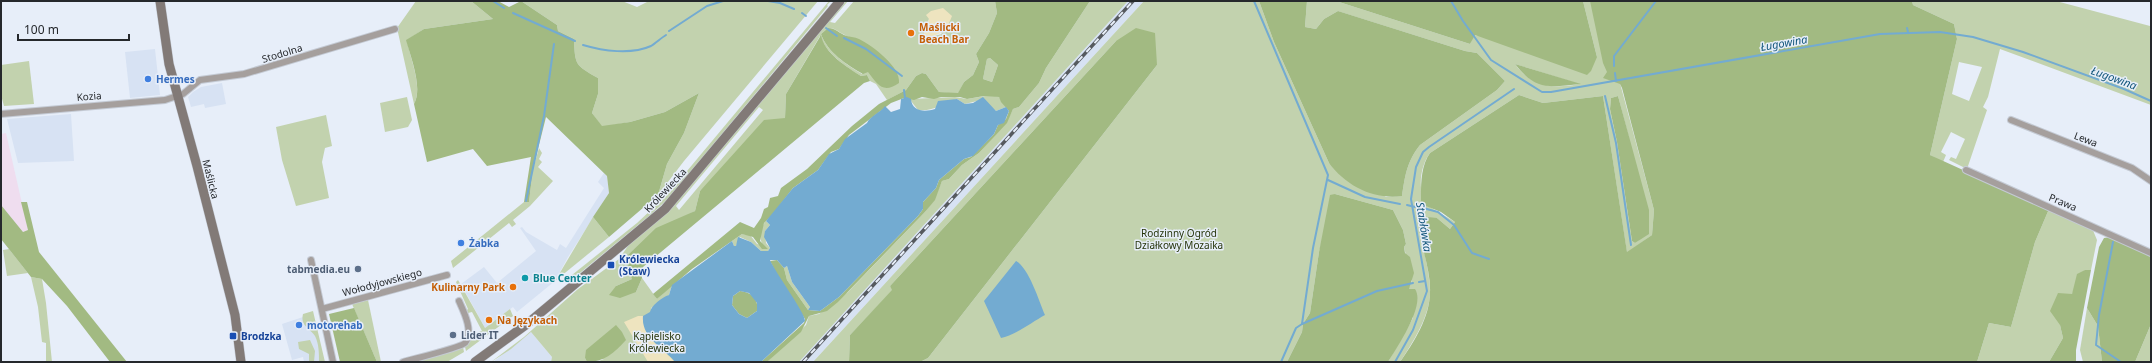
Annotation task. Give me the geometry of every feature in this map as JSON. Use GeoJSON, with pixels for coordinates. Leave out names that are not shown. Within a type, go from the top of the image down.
{"type":"FeatureCollection","features":[{"type":"Feature","properties":{"kind":"street","name":"Maślicka"},"geometry":{"type":"LineString","coordinates":[[160,1],[166,51],[235,315],[241,362]]}},
{"type":"Feature","properties":{"kind":"street","name":"Królewiecka"},"geometry":{"type":"LineString","coordinates":[[475,362],[527,324],[664,209],[840,1]]}},
{"type":"Feature","properties":{"kind":"street","name":"Stodolna"},"geometry":{"type":"LineString","coordinates":[[178,97],[200,80],[244,74],[395,29]]}},
{"type":"Feature","properties":{"kind":"street","name":"Kozia"},"geometry":{"type":"LineString","coordinates":[[1,114],[165,100],[178,97]]}},
{"type":"Feature","properties":{"kind":"street","name":"Lewa"},"geometry":{"type":"LineString","coordinates":[[2011,120],[2132,168],[2151,181]]}},
{"type":"Feature","properties":{"kind":"street","name":"Prawa"},"geometry":{"type":"LineString","coordinates":[[1966,170],[2151,253]]}},
{"type":"Feature","properties":{"kind":"street"},"geometry":{"type":"LineString","coordinates":[[311,260],[333,362]]}},
{"type":"Feature","properties":{"kind":"street","name":"Wołodyjowskiego"},"geometry":{"type":"LineString","coordinates":[[322,309],[447,275]]}},
{"type":"Feature","properties":{"kind":"street"},"geometry":{"type":"LineString","coordinates":[[403,362],[462,345],[467,337],[466,317],[459,301]]}},
{"type":"Feature","properties":{"kind":"shaded area"},"geometry":{"type":"Polygon","coordinates":[[[1128,1],[1144,1],[813,362],[799,362],[1128,1]]]}},
{"type":"Feature","properties":{"kind":"shaded area"},"geometry":{"type":"Polygon","coordinates":[[[155,49],[160,95],[130,98],[125,52],[155,49]]]}},
{"type":"Feature","properties":{"kind":"shaded area"},"geometry":{"type":"Polygon","coordinates":[[[222,83],[226,104],[205,108],[204,104],[191,107],[188,97],[193,92],[201,87],[222,83]]]}},
{"type":"Feature","properties":{"kind":"shaded area"},"geometry":{"type":"Polygon","coordinates":[[[71,114],[74,161],[18,163],[7,119],[71,114]]]}},
{"type":"Feature","properties":{"kind":"shaded area"},"geometry":{"type":"Polygon","coordinates":[[[6,133],[28,230],[23,232],[1,205],[1,134],[6,133]]]}},
{"type":"Feature","properties":{"kind":"shaded area"},"geometry":{"type":"Polygon","coordinates":[[[604,173],[607,176],[609,193],[568,257],[555,281],[517,312],[513,307],[485,328],[461,284],[484,267],[497,283],[536,251],[520,228],[522,227],[526,232],[557,250],[560,244],[566,248],[604,188],[598,182],[604,173]]]}},
{"type":"Feature","properties":{"kind":"shaded area"},"geometry":{"type":"Polygon","coordinates":[[[312,314],[323,362],[304,362],[303,357],[292,360],[282,324],[312,314]]]}},
{"type":"Feature","properties":{"kind":"shaded area"},"geometry":{"type":"Polygon","coordinates":[[[531,332],[552,357],[551,362],[493,362],[531,332]]]}},
{"type":"Feature","properties":{"kind":"green space"},"geometry":{"type":"Polygon","coordinates":[[[416,1],[471,1],[493,19],[424,29],[407,40],[417,81],[414,104],[397,28],[416,1]]]}},
{"type":"Feature","properties":{"kind":"green space"},"geometry":{"type":"Polygon","coordinates":[[[471,1],[498,1],[509,7],[521,1],[557,25],[558,31],[574,39],[575,54],[578,63],[585,70],[598,78],[598,94],[592,113],[602,126],[630,122],[665,112],[699,93],[684,133],[667,164],[658,195],[609,237],[593,217],[609,193],[607,176],[546,117],[533,169],[529,202],[524,202],[531,157],[487,166],[473,149],[427,162],[414,104],[417,81],[406,40],[424,29],[493,19],[471,1]]]}},
{"type":"Feature","properties":{"kind":"green space"},"geometry":{"type":"Polygon","coordinates":[[[521,1],[622,1],[637,7],[649,1],[818,1],[684,161],[658,195],[667,164],[684,133],[699,93],[665,112],[630,122],[602,127],[592,113],[598,94],[598,78],[581,67],[578,63],[575,54],[574,39],[558,31],[557,25],[521,1]]]}},
{"type":"Feature","properties":{"kind":"green space"},"geometry":{"type":"Polygon","coordinates":[[[829,1],[831,1],[827,5],[828,6],[669,198],[569,282],[567,279],[637,223],[667,195],[829,1]]]}},
{"type":"Feature","properties":{"kind":"green space","name":"Kąpielisko Królewiecka"},"geometry":{"type":"Polygon","coordinates":[[[846,1],[848,1],[830,22],[835,23],[854,1],[995,1],[997,13],[989,33],[976,54],[979,62],[973,75],[964,82],[958,94],[939,92],[926,74],[922,73],[916,76],[906,90],[887,100],[876,84],[870,81],[867,75],[861,76],[837,59],[827,48],[820,36],[786,94],[785,118],[700,191],[695,211],[678,220],[632,279],[616,286],[636,292],[642,278],[657,299],[672,285],[669,295],[651,308],[694,362],[596,362],[604,359],[585,358],[587,362],[551,362],[552,357],[531,332],[511,349],[491,362],[524,337],[578,289],[619,259],[630,243],[846,1]],[[929,19],[922,39],[942,34],[929,19]],[[828,28],[821,34],[828,47],[833,52],[844,62],[862,74],[869,46],[836,30],[828,28]],[[759,107],[676,206],[679,210],[763,110],[759,107]]]}},
{"type":"Feature","properties":{"kind":"green space"},"geometry":{"type":"Polygon","coordinates":[[[995,1],[1090,1],[1046,68],[1039,83],[1019,107],[1013,109],[1007,123],[979,153],[962,165],[949,179],[942,181],[935,200],[925,212],[838,302],[827,311],[809,316],[801,332],[767,362],[761,362],[804,323],[805,319],[782,284],[770,261],[777,260],[784,268],[787,280],[808,310],[820,311],[839,297],[918,216],[923,209],[923,202],[936,188],[939,180],[964,159],[971,157],[994,134],[998,125],[1006,119],[1009,111],[1001,102],[999,97],[984,96],[967,99],[960,97],[941,97],[934,99],[922,97],[914,100],[904,98],[891,103],[849,135],[839,149],[831,152],[818,170],[793,188],[764,223],[760,241],[768,249],[762,249],[753,237],[742,234],[692,269],[657,299],[653,294],[740,222],[754,228],[761,218],[764,209],[768,207],[770,198],[778,196],[781,188],[807,169],[852,126],[879,104],[906,90],[916,76],[922,73],[926,74],[939,92],[958,93],[964,82],[973,75],[979,62],[976,54],[989,33],[997,13],[995,1]],[[990,58],[987,59],[983,79],[992,82],[998,65],[990,58]]]}},
{"type":"Feature","properties":{"kind":"green space"},"geometry":{"type":"Polygon","coordinates":[[[1090,1],[1128,1],[799,362],[767,362],[806,325],[809,316],[819,314],[848,292],[925,212],[934,200],[942,181],[949,179],[962,165],[979,153],[1006,123],[1013,109],[1019,107],[1039,83],[1046,68],[1090,1]]]}},
{"type":"Feature","properties":{"kind":"green space","name":"Rodzinny Ogród Działkowy Mozaika"},"geometry":{"type":"Polygon","coordinates":[[[1144,1],[1259,1],[1274,42],[1329,163],[1386,197],[1402,196],[1409,163],[1420,145],[1497,90],[1505,81],[1477,53],[1465,51],[1338,11],[1324,19],[1316,29],[1305,27],[1307,1],[1336,1],[1470,44],[1474,35],[1597,57],[1583,1],[1598,1],[1654,210],[1652,235],[1627,253],[1603,96],[1543,103],[1519,95],[1430,153],[1427,158],[1421,180],[1422,194],[1425,201],[1429,206],[1455,222],[1450,229],[1437,218],[1418,225],[1429,275],[1429,301],[1420,328],[1400,362],[1388,362],[1413,318],[1408,289],[1412,281],[1404,247],[1406,244],[1403,230],[1393,210],[1335,194],[1319,252],[1310,313],[1303,324],[1302,332],[1287,362],[920,362],[928,358],[1157,65],[1116,41],[890,286],[893,290],[850,335],[849,362],[813,362],[1144,1]],[[1515,64],[1528,78],[1536,82],[1552,86],[1570,86],[1579,84],[1515,64]],[[1618,96],[1611,98],[1610,109],[1617,142],[1632,241],[1635,243],[1639,240],[1629,138],[1618,96]]]}},
{"type":"Feature","properties":{"kind":"green space"},"geometry":{"type":"Polygon","coordinates":[[[1259,1],[1307,1],[1305,27],[1316,29],[1324,19],[1338,11],[1465,51],[1477,53],[1505,81],[1497,90],[1420,145],[1409,163],[1402,196],[1381,196],[1361,190],[1352,185],[1329,163],[1274,42],[1259,1]]]}},
{"type":"Feature","properties":{"kind":"green space"},"geometry":{"type":"Polygon","coordinates":[[[1336,1],[1583,1],[1597,57],[1591,71],[1587,75],[1475,35],[1470,44],[1336,1]]]}},
{"type":"Feature","properties":{"kind":"green space"},"geometry":{"type":"Polygon","coordinates":[[[1590,1],[1912,1],[1913,5],[1954,24],[1957,39],[1930,155],[2049,209],[2035,242],[2011,327],[1989,323],[1977,362],[1400,362],[1420,329],[1429,301],[1429,273],[1420,235],[1418,216],[1437,218],[1450,229],[1455,222],[1441,212],[1421,204],[1424,165],[1430,153],[1519,95],[1543,103],[1603,96],[1627,252],[1652,235],[1654,210],[1622,88],[1620,84],[1603,78],[1607,72],[1603,63],[1590,1]]]}},
{"type":"Feature","properties":{"kind":"green space"},"geometry":{"type":"Polygon","coordinates":[[[1912,1],[2056,1],[2150,26],[2151,22],[2151,105],[2000,49],[1988,97],[1983,107],[1987,110],[1967,169],[1949,160],[1951,157],[1956,159],[1965,139],[1951,132],[1941,152],[1946,155],[1943,162],[1930,155],[1957,39],[1954,24],[1913,5],[1912,1]],[[1959,62],[1952,94],[1969,101],[1982,67],[1959,62]]]}},
{"type":"Feature","properties":{"kind":"green space"},"geometry":{"type":"Polygon","coordinates":[[[828,28],[835,29],[844,35],[859,39],[878,52],[896,70],[899,83],[889,88],[885,88],[878,84],[868,72],[863,74],[844,62],[828,47],[824,41],[821,34],[828,28]]]}},
{"type":"Feature","properties":{"kind":"green space"},"geometry":{"type":"Polygon","coordinates":[[[1136,28],[1155,33],[1157,65],[928,358],[920,362],[849,362],[850,335],[892,290],[890,286],[1116,41],[1136,28]]]}},
{"type":"Feature","properties":{"kind":"green space"},"geometry":{"type":"Polygon","coordinates":[[[821,35],[823,42],[831,54],[861,76],[867,75],[870,81],[864,83],[643,267],[641,272],[642,278],[636,292],[620,298],[609,295],[616,286],[632,279],[626,257],[656,228],[695,211],[700,191],[764,120],[785,118],[786,94],[821,35]]]}},
{"type":"Feature","properties":{"kind":"green space"},"geometry":{"type":"Polygon","coordinates":[[[990,58],[998,65],[992,82],[983,79],[987,59],[990,58]]]}},
{"type":"Feature","properties":{"kind":"green space"},"geometry":{"type":"Polygon","coordinates":[[[29,61],[34,104],[4,106],[1,95],[1,65],[29,61]]]}},
{"type":"Feature","properties":{"kind":"green space"},"geometry":{"type":"Polygon","coordinates":[[[1515,64],[1581,84],[1552,86],[1537,83],[1523,73],[1515,64]]]}},
{"type":"Feature","properties":{"kind":"green space"},"geometry":{"type":"Polygon","coordinates":[[[991,95],[999,97],[1006,107],[996,111],[981,100],[965,104],[957,99],[928,110],[918,110],[911,101],[911,99],[955,97],[967,99],[991,95]]]}},
{"type":"Feature","properties":{"kind":"green space"},"geometry":{"type":"Polygon","coordinates":[[[1618,96],[1649,210],[1649,234],[1635,243],[1632,241],[1617,142],[1610,109],[1611,98],[1618,96]]]}},
{"type":"Feature","properties":{"kind":"green space"},"geometry":{"type":"Polygon","coordinates":[[[407,97],[412,120],[408,127],[385,132],[380,103],[407,97]]]}},
{"type":"Feature","properties":{"kind":"green space"},"geometry":{"type":"Polygon","coordinates":[[[326,115],[332,146],[325,148],[322,162],[329,198],[296,206],[282,160],[276,127],[326,115]]]}},
{"type":"Feature","properties":{"kind":"green space"},"geometry":{"type":"Polygon","coordinates":[[[539,148],[542,153],[539,159],[542,162],[538,167],[553,181],[530,206],[513,220],[516,224],[512,227],[509,223],[453,268],[451,261],[524,202],[529,202],[533,169],[539,148]]]}},
{"type":"Feature","properties":{"kind":"green space"},"geometry":{"type":"Polygon","coordinates":[[[1335,194],[1393,210],[1403,230],[1406,244],[1404,247],[1405,253],[1410,257],[1414,273],[1409,289],[1415,289],[1417,305],[1409,326],[1388,362],[1287,362],[1302,332],[1303,324],[1310,313],[1319,252],[1330,195],[1335,194]]]}},
{"type":"Feature","properties":{"kind":"green space"},"geometry":{"type":"Polygon","coordinates":[[[21,202],[27,202],[39,252],[127,362],[110,362],[67,306],[42,279],[31,277],[1,239],[1,205],[23,232],[28,230],[21,202]]]}},
{"type":"Feature","properties":{"kind":"green space"},"geometry":{"type":"Polygon","coordinates":[[[2049,209],[2092,228],[2097,240],[2091,270],[2085,270],[2072,294],[2060,325],[2063,338],[2049,362],[1977,362],[1989,323],[2011,327],[2035,242],[2049,209]]]}},
{"type":"Feature","properties":{"kind":"green space"},"geometry":{"type":"Polygon","coordinates":[[[593,217],[609,237],[555,281],[593,217]]]}},
{"type":"Feature","properties":{"kind":"green space"},"geometry":{"type":"Polygon","coordinates":[[[766,221],[770,225],[765,231],[766,243],[770,248],[768,251],[761,251],[751,242],[740,237],[736,246],[734,246],[732,241],[742,234],[750,235],[757,244],[763,245],[761,242],[761,232],[766,221]]]}},
{"type":"Feature","properties":{"kind":"green space"},"geometry":{"type":"Polygon","coordinates":[[[2110,237],[2151,256],[2151,324],[2135,362],[2102,362],[2098,326],[2087,308],[2099,247],[2104,238],[2110,237]]]}},
{"type":"Feature","properties":{"kind":"green space"},"geometry":{"type":"Polygon","coordinates":[[[9,249],[28,273],[7,276],[3,250],[9,249]]]}},
{"type":"Feature","properties":{"kind":"green space"},"geometry":{"type":"Polygon","coordinates":[[[787,266],[792,282],[810,307],[808,310],[787,280],[784,268],[787,266]]]}},
{"type":"Feature","properties":{"kind":"green space"},"geometry":{"type":"Polygon","coordinates":[[[2085,270],[2091,270],[2076,350],[2076,362],[2049,362],[2063,338],[2060,325],[2050,311],[2058,293],[2072,294],[2077,274],[2085,270]]]}},
{"type":"Feature","properties":{"kind":"green space"},"geometry":{"type":"Polygon","coordinates":[[[31,277],[42,279],[52,362],[46,362],[46,343],[42,342],[38,307],[31,277]]]}},
{"type":"Feature","properties":{"kind":"green space"},"geometry":{"type":"Polygon","coordinates":[[[458,280],[485,328],[510,309],[513,316],[466,351],[465,347],[471,334],[482,331],[472,312],[468,313],[468,309],[456,282],[458,280]]]}},
{"type":"Feature","properties":{"kind":"green space"},"geometry":{"type":"Polygon","coordinates":[[[740,291],[751,295],[757,303],[757,311],[747,318],[739,314],[732,305],[733,296],[740,291]]]}},
{"type":"Feature","properties":{"kind":"green space"},"geometry":{"type":"Polygon","coordinates":[[[368,300],[381,362],[377,362],[352,304],[368,300]]]}},
{"type":"Feature","properties":{"kind":"green space"},"geometry":{"type":"Polygon","coordinates":[[[354,308],[377,362],[340,362],[329,314],[354,308]]]}},
{"type":"Feature","properties":{"kind":"green space"},"geometry":{"type":"Polygon","coordinates":[[[2087,308],[2098,326],[2102,362],[2083,362],[2080,350],[2087,308]]]}},
{"type":"Feature","properties":{"kind":"green space"},"geometry":{"type":"Polygon","coordinates":[[[313,311],[325,362],[319,362],[315,336],[304,324],[302,318],[303,314],[313,311]]]}},
{"type":"Feature","properties":{"kind":"green space"},"geometry":{"type":"Polygon","coordinates":[[[2151,324],[2151,362],[2135,362],[2151,324]]]}},
{"type":"Feature","properties":{"kind":"green space"},"geometry":{"type":"Polygon","coordinates":[[[616,325],[626,340],[608,356],[593,362],[587,362],[585,358],[586,350],[616,325]]]}},
{"type":"Feature","properties":{"kind":"green space"},"geometry":{"type":"Polygon","coordinates":[[[310,340],[315,351],[314,362],[309,362],[309,354],[299,349],[298,342],[310,340]]]}},
{"type":"Feature","properties":{"kind":"green space"},"geometry":{"type":"Polygon","coordinates":[[[463,347],[464,352],[447,362],[413,362],[463,347]]]}},
{"type":"Feature","properties":{"kind":"sand"},"geometry":{"type":"Polygon","coordinates":[[[943,8],[952,16],[949,23],[941,33],[925,42],[922,39],[929,19],[926,15],[931,11],[943,8]]]}},
{"type":"Feature","properties":{"kind":"sand"},"geometry":{"type":"Polygon","coordinates":[[[638,316],[643,316],[646,330],[654,342],[675,362],[648,362],[624,322],[638,316]]]}},
{"type":"Feature","properties":{"kind":"water"},"geometry":{"type":"Polygon","coordinates":[[[907,97],[911,99],[916,109],[927,111],[935,109],[938,101],[957,99],[965,104],[973,103],[983,97],[996,111],[1006,107],[1009,111],[1004,123],[998,125],[994,134],[973,156],[964,159],[939,180],[936,188],[923,202],[923,209],[918,216],[839,297],[820,311],[808,310],[810,307],[792,282],[787,266],[784,268],[777,260],[770,260],[804,316],[805,321],[761,362],[675,362],[649,336],[643,324],[643,316],[650,312],[652,307],[657,302],[669,295],[672,285],[732,241],[734,246],[736,246],[738,237],[751,242],[761,251],[768,251],[770,248],[764,237],[765,231],[770,225],[766,221],[793,188],[818,170],[829,154],[839,149],[845,139],[867,123],[870,118],[885,106],[891,112],[900,109],[901,99],[907,97]],[[740,291],[733,296],[732,305],[739,314],[747,318],[757,311],[757,303],[749,293],[740,291]]]}},
{"type":"Feature","properties":{"kind":"water"},"geometry":{"type":"Polygon","coordinates":[[[1016,261],[1021,265],[1029,277],[1045,315],[1017,332],[1001,338],[984,301],[1016,261]]]}},
{"type":"Feature","properties":{"kind":"waterway"},"geometry":{"type":"LineString","coordinates":[[493,1],[504,8]]}},
{"type":"Feature","properties":{"kind":"waterway"},"geometry":{"type":"LineString","coordinates":[[669,31],[707,6],[723,1]]}},
{"type":"Feature","properties":{"kind":"waterway"},"geometry":{"type":"LineString","coordinates":[[768,1],[780,3],[794,9]]}},
{"type":"Feature","properties":{"kind":"waterway"},"geometry":{"type":"LineString","coordinates":[[1254,1],[1328,175],[1313,248],[1302,324]]}},
{"type":"Feature","properties":{"kind":"waterway","name":"Ługowina"},"geometry":{"type":"LineString","coordinates":[[1451,1],[1463,21],[1491,60],[1542,92],[1551,92],[1880,34],[1940,32],[1973,37],[2023,52],[2124,89],[2151,101]]}},
{"type":"Feature","properties":{"kind":"waterway"},"geometry":{"type":"LineString","coordinates":[[1614,66],[1614,56],[1656,1]]}},
{"type":"Feature","properties":{"kind":"waterway"},"geometry":{"type":"LineString","coordinates":[[513,13],[575,41]]}},
{"type":"Feature","properties":{"kind":"waterway"},"geometry":{"type":"LineString","coordinates":[[802,13],[806,16]]}},
{"type":"Feature","properties":{"kind":"waterway"},"geometry":{"type":"LineString","coordinates":[[826,28],[837,36]]}},
{"type":"Feature","properties":{"kind":"waterway","name":"Ługowina"},"geometry":{"type":"LineString","coordinates":[[1907,28],[1908,32]]}},
{"type":"Feature","properties":{"kind":"waterway"},"geometry":{"type":"LineString","coordinates":[[583,45],[617,51],[635,50],[651,46],[666,35]]}},
{"type":"Feature","properties":{"kind":"waterway"},"geometry":{"type":"LineString","coordinates":[[844,38],[866,49],[902,76]]}},
{"type":"Feature","properties":{"kind":"waterway"},"geometry":{"type":"LineString","coordinates":[[526,201],[544,116],[554,44]]}},
{"type":"Feature","properties":{"kind":"waterway","name":"Ługowina"},"geometry":{"type":"LineString","coordinates":[[1615,73],[1616,81]]}},
{"type":"Feature","properties":{"kind":"waterway","name":"Stabłówka"},"geometry":{"type":"LineString","coordinates":[[1395,362],[1413,330],[1427,291],[1411,199],[1416,167],[1423,152],[1429,147],[1514,89]]}},
{"type":"Feature","properties":{"kind":"waterway"},"geometry":{"type":"LineString","coordinates":[[904,90],[905,98]]}},
{"type":"Feature","properties":{"kind":"waterway"},"geometry":{"type":"LineString","coordinates":[[1605,96],[1616,143],[1631,245]]}},
{"type":"Feature","properties":{"kind":"waterway"},"geometry":{"type":"LineString","coordinates":[[1328,180],[1365,197],[1400,204]]}},
{"type":"Feature","properties":{"kind":"waterway","name":"Stabłówka"},"geometry":{"type":"LineString","coordinates":[[1407,205],[1415,207]]}},
{"type":"Feature","properties":{"kind":"waterway"},"geometry":{"type":"LineString","coordinates":[[1423,208],[1438,212],[1454,225],[1472,253],[1489,259]]}},
{"type":"Feature","properties":{"kind":"waterway"},"geometry":{"type":"LineString","coordinates":[[2113,242],[2099,315],[2096,345],[2121,362]]}},
{"type":"Feature","properties":{"kind":"waterway","name":"Stabłówka"},"geometry":{"type":"LineString","coordinates":[[1419,282],[1425,281]]}},
{"type":"Feature","properties":{"kind":"waterway"},"geometry":{"type":"LineString","coordinates":[[1281,362],[1296,328],[1302,324],[1377,291],[1413,283]]}},
{"type":"Feature","properties":{"kind":"railway"},"geometry":{"type":"LineString","coordinates":[[803,362],[1133,1]]}},
{"type":"Feature","properties":{"kind":"place","name":"Maślicki Beach Bar"},"geometry":{"type":"Point","coordinates":[911,33]}},
{"type":"Feature","properties":{"kind":"place","name":"Hermes"},"geometry":{"type":"Point","coordinates":[148,79]}},
{"type":"Feature","properties":{"kind":"place","name":"Żabka"},"geometry":{"type":"Point","coordinates":[461,243]}},
{"type":"Feature","properties":{"kind":"place","name":"Królewiecka (Staw)"},"geometry":{"type":"Point","coordinates":[611,265]}},
{"type":"Feature","properties":{"kind":"place","name":"tabmedia.eu"},"geometry":{"type":"Point","coordinates":[358,269]}},
{"type":"Feature","properties":{"kind":"place","name":"Blue Center"},"geometry":{"type":"Point","coordinates":[525,278]}},
{"type":"Feature","properties":{"kind":"place","name":"Kulinarny Park"},"geometry":{"type":"Point","coordinates":[513,287]}},
{"type":"Feature","properties":{"kind":"place","name":"Na Językach"},"geometry":{"type":"Point","coordinates":[489,320]}},
{"type":"Feature","properties":{"kind":"place","name":"motorehab"},"geometry":{"type":"Point","coordinates":[299,325]}},
{"type":"Feature","properties":{"kind":"place","name":"Lider IT"},"geometry":{"type":"Point","coordinates":[453,335]}},
{"type":"Feature","properties":{"kind":"place","name":"Brodzka"},"geometry":{"type":"Point","coordinates":[233,336]}}]}
